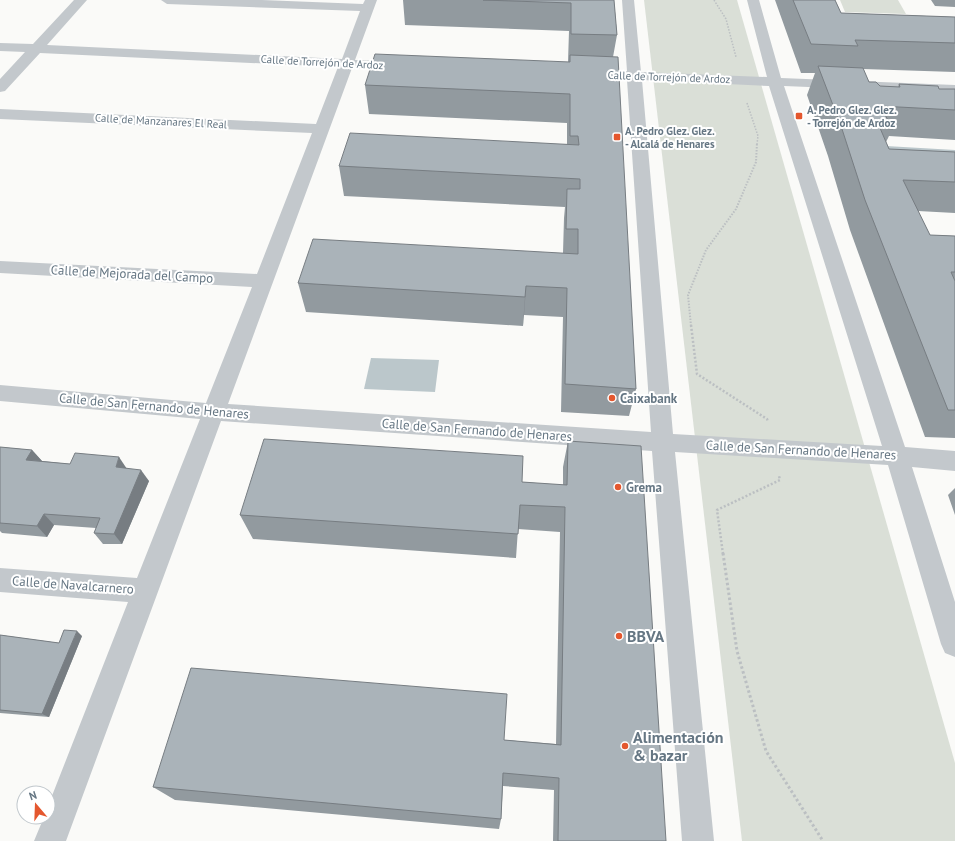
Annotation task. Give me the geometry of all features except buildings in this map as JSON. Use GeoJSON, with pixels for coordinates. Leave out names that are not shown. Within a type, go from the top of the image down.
{"type":"FeatureCollection","features":[{"type":"Feature","properties":{"kind":"street"},"geometry":{"type":"LineString","coordinates":[[0,88],[80,0]]}},
{"type":"Feature","properties":{"kind":"street"},"geometry":{"type":"LineString","coordinates":[[50,841],[369,4],[167,0]]}},
{"type":"Feature","properties":{"kind":"street"},"geometry":{"type":"LineString","coordinates":[[628,0],[663,442],[698,841]]}},
{"type":"Feature","properties":{"kind":"street"},"geometry":{"type":"LineString","coordinates":[[753,0],[775,81],[897,456],[955,644]]}},
{"type":"Feature","properties":{"kind":"street","name":"Calle de Torrejón de Ardoz"},"geometry":{"type":"LineString","coordinates":[[0,47],[418,67]]}},
{"type":"Feature","properties":{"kind":"street","name":"Calle de Torrejón de Ardoz"},"geometry":{"type":"LineString","coordinates":[[578,74],[955,89]]}},
{"type":"Feature","properties":{"kind":"street","name":"Calle de Manzanares El Real"},"geometry":{"type":"LineString","coordinates":[[0,114],[322,129]]}},
{"type":"Feature","properties":{"kind":"street","name":"Calle de Mejorada del Campo"},"geometry":{"type":"LineString","coordinates":[[0,267],[264,281]]}},
{"type":"Feature","properties":{"kind":"street","name":"Calle de San Fernando de Henares"},"geometry":{"type":"LineString","coordinates":[[0,393],[214,412],[955,461]]}},
{"type":"Feature","properties":{"kind":"street","name":"Calle de Navalcarnero"},"geometry":{"type":"LineString","coordinates":[[0,580],[145,591]]}},
{"type":"Feature","properties":{"kind":"shaded area"},"geometry":{"type":"Polygon","coordinates":[[[644,0],[737,0],[955,763],[955,841],[742,841],[644,0]]]}},
{"type":"Feature","properties":{"kind":"shaded area"},"geometry":{"type":"Polygon","coordinates":[[[840,0],[898,0],[906,14],[845,12],[840,0]]]}},
{"type":"Feature","properties":{"kind":"shaded area"},"geometry":{"type":"Polygon","coordinates":[[[886,146],[955,150],[955,160],[891,157],[886,146]]]}},
{"type":"Feature","properties":{"kind":"shaded area"},"geometry":{"type":"Polygon","coordinates":[[[371,358],[439,360],[435,392],[364,389],[371,358]]]}},
{"type":"Feature","properties":{"kind":"place","name":"A. Pedro Glez. Glez. - Torrejón de Ardoz"},"geometry":{"type":"Point","coordinates":[799,116]}},
{"type":"Feature","properties":{"kind":"place","name":"A. Pedro Glez. Glez. - Alcalá de Henares"},"geometry":{"type":"Point","coordinates":[617,137]}},
{"type":"Feature","properties":{"kind":"place","name":"Caixabank"},"geometry":{"type":"Point","coordinates":[612,398]}},
{"type":"Feature","properties":{"kind":"place","name":"Grema"},"geometry":{"type":"Point","coordinates":[618,487]}},
{"type":"Feature","properties":{"kind":"place","name":"BBVA"},"geometry":{"type":"Point","coordinates":[619,636]}},
{"type":"Feature","properties":{"kind":"place","name":"Alimentación & bazar"},"geometry":{"type":"Point","coordinates":[625,746]}}]}
